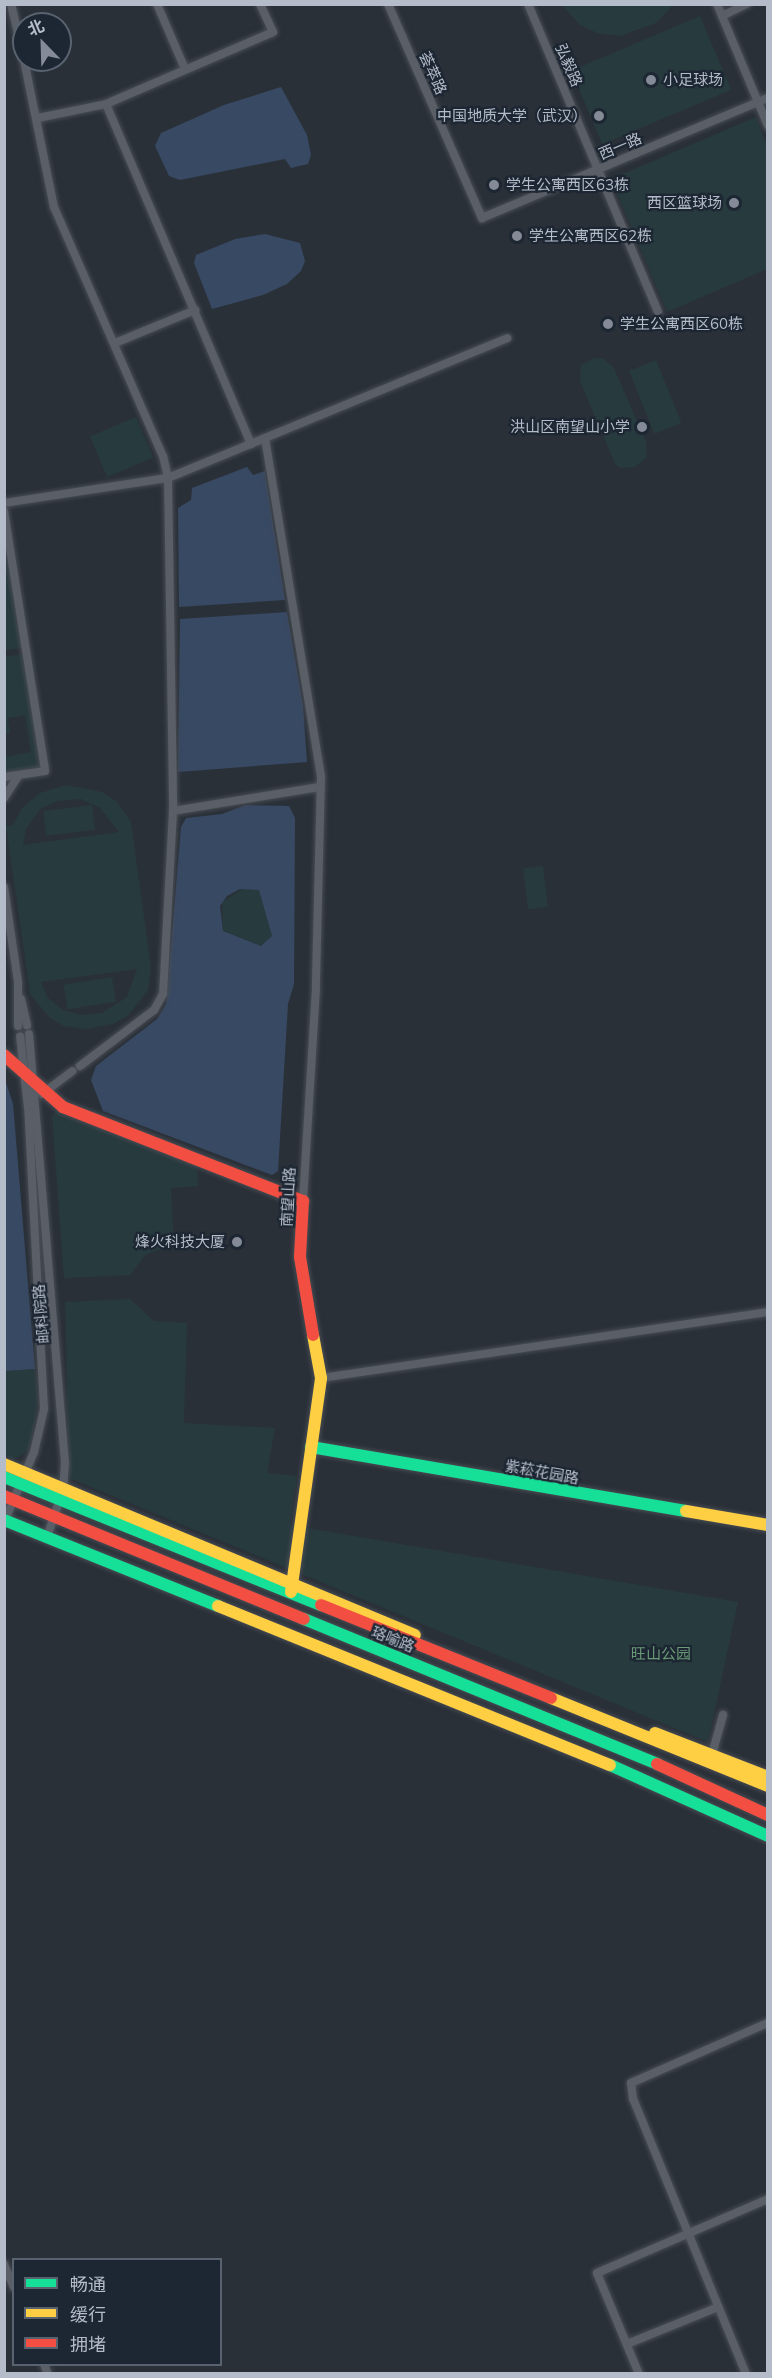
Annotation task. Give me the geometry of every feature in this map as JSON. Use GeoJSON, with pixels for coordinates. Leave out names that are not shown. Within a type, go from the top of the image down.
{"type":"FeatureCollection","features":[{"type":"Feature","properties":{"kind":"main road"},"geometry":{"type":"LineString","coordinates":[[4,1055],[39,1092],[80,1115],[303,1201]]}},
{"type":"Feature","properties":{"kind":"main road","name":"南望山路"},"geometry":{"type":"LineString","coordinates":[[291,1589],[321,1378],[300,1257],[303,1201]]}},
{"type":"Feature","properties":{"kind":"main road","name":"紫菘花园路"},"geometry":{"type":"LineString","coordinates":[[311,1447],[768,1525]]}},
{"type":"Feature","properties":{"kind":"main road"},"geometry":{"type":"LineString","coordinates":[[4,1464],[23,1478]]}},
{"type":"Feature","properties":{"kind":"main road","name":"珞喻路"},"geometry":{"type":"LineString","coordinates":[[4,1477],[23,1478],[711,1759],[767,1784]]}},
{"type":"Feature","properties":{"kind":"main road","name":"珞喻路"},"geometry":{"type":"LineString","coordinates":[[9,1498],[695,1780],[766,1813]]}},
{"type":"Feature","properties":{"kind":"main road"},"geometry":{"type":"LineString","coordinates":[[5,1520],[602,1761],[768,1836]]}},
{"type":"Feature","properties":{"kind":"street"},"geometry":{"type":"LineString","coordinates":[[157,4],[185,69]]}},
{"type":"Feature","properties":{"kind":"street"},"geometry":{"type":"LineString","coordinates":[[38,118],[106,104],[273,32],[260,4]]}},
{"type":"Feature","properties":{"kind":"street","name":"荟萃路"},"geometry":{"type":"LineString","coordinates":[[388,4],[482,218]]}},
{"type":"Feature","properties":{"kind":"street","name":"弘毅路"},"geometry":{"type":"LineString","coordinates":[[528,4],[658,312]]}},
{"type":"Feature","properties":{"kind":"street"},"geometry":{"type":"LineString","coordinates":[[717,4],[768,126]]}},
{"type":"Feature","properties":{"kind":"street"},"geometry":{"type":"LineString","coordinates":[[722,16],[747,4]]}},
{"type":"Feature","properties":{"kind":"street"},"geometry":{"type":"LineString","coordinates":[[27,72],[54,207],[115,343],[168,478],[173,811],[161,1000],[76,1069],[27,1100]]}},
{"type":"Feature","properties":{"kind":"street","name":"西一路"},"geometry":{"type":"LineString","coordinates":[[482,218],[768,98]]}},
{"type":"Feature","properties":{"kind":"street"},"geometry":{"type":"LineString","coordinates":[[106,104],[251,444]]}},
{"type":"Feature","properties":{"kind":"street"},"geometry":{"type":"LineString","coordinates":[[115,343],[195,310]]}},
{"type":"Feature","properties":{"kind":"street"},"geometry":{"type":"LineString","coordinates":[[4,502],[168,478],[507,338]]}},
{"type":"Feature","properties":{"kind":"street","name":"南望山路"},"geometry":{"type":"LineString","coordinates":[[265,438],[320,787],[316,988],[303,1201]]}},
{"type":"Feature","properties":{"kind":"street"},"geometry":{"type":"LineString","coordinates":[[4,511],[45,771],[4,777]]}},
{"type":"Feature","properties":{"kind":"street"},"geometry":{"type":"LineString","coordinates":[[4,798],[18,775]]}},
{"type":"Feature","properties":{"kind":"street"},"geometry":{"type":"LineString","coordinates":[[173,811],[320,787]]}},
{"type":"Feature","properties":{"kind":"street"},"geometry":{"type":"LineString","coordinates":[[4,888],[24,1030],[24,1075],[45,1401],[39,1438],[23,1478],[9,1498],[5,1520]]}},
{"type":"Feature","properties":{"kind":"street","name":"邮科院路"},"geometry":{"type":"LineString","coordinates":[[24,1030],[39,1092],[62,1398],[61,1495],[46,1537]]}},
{"type":"Feature","properties":{"kind":"street"},"geometry":{"type":"LineString","coordinates":[[321,1378],[768,1312]]}},
{"type":"Feature","properties":{"kind":"street"},"geometry":{"type":"LineString","coordinates":[[711,1759],[723,1715]]}},
{"type":"Feature","properties":{"kind":"street"},"geometry":{"type":"LineString","coordinates":[[746,2373],[633,2099],[631,2083],[768,2023]]}},
{"type":"Feature","properties":{"kind":"street"},"geometry":{"type":"LineString","coordinates":[[639,2373],[597,2273],[768,2199]]}},
{"type":"Feature","properties":{"kind":"street"},"geometry":{"type":"LineString","coordinates":[[4,2264],[12,2282]]}},
{"type":"Feature","properties":{"kind":"street"},"geometry":{"type":"LineString","coordinates":[[627,2344],[718,2307]]}},
{"type":"Feature","properties":{"kind":"green space"},"geometry":{"type":"Polygon","coordinates":[[[562,5],[673,5],[656,23],[620,36],[597,33],[580,25],[562,5]]]}},
{"type":"Feature","properties":{"kind":"green space","name":"小足球场"},"geometry":{"type":"Polygon","coordinates":[[[700,16],[731,90],[602,144],[571,71],[700,16]]]}},
{"type":"Feature","properties":{"kind":"green space"},"geometry":{"type":"Polygon","coordinates":[[[756,117],[767,146],[767,269],[667,312],[611,179],[756,117]]]}},
{"type":"Feature","properties":{"kind":"green space"},"geometry":{"type":"Polygon","coordinates":[[[595,358],[604,359],[614,368],[646,442],[647,457],[635,467],[620,468],[615,464],[580,381],[581,365],[595,358]]]}},
{"type":"Feature","properties":{"kind":"green space"},"geometry":{"type":"Polygon","coordinates":[[[656,360],[681,423],[655,434],[629,371],[656,360]]]}},
{"type":"Feature","properties":{"kind":"green space"},"geometry":{"type":"Polygon","coordinates":[[[136,417],[153,458],[107,477],[90,437],[136,417]]]}},
{"type":"Feature","properties":{"kind":"green space"},"geometry":{"type":"Polygon","coordinates":[[[7,546],[22,648],[5,650],[4,547],[7,546]]]}},
{"type":"Feature","properties":{"kind":"green space"},"geometry":{"type":"Polygon","coordinates":[[[23,654],[41,767],[5,773],[5,757],[31,752],[25,715],[8,718],[10,733],[5,734],[5,657],[23,654]]]}},
{"type":"Feature","properties":{"kind":"green space"},"geometry":{"type":"Polygon","coordinates":[[[66,785],[102,792],[116,801],[131,822],[151,968],[148,990],[128,1016],[113,1024],[86,1029],[64,1026],[49,1017],[30,994],[6,826],[13,825],[22,808],[40,793],[66,785]],[[81,799],[57,801],[40,809],[26,829],[23,845],[119,832],[100,808],[81,799]],[[137,969],[41,982],[47,997],[63,1010],[81,1015],[102,1013],[127,997],[137,969]]]}},
{"type":"Feature","properties":{"kind":"green space"},"geometry":{"type":"Polygon","coordinates":[[[92,805],[95,830],[46,836],[43,811],[92,805]]]}},
{"type":"Feature","properties":{"kind":"green space"},"geometry":{"type":"Polygon","coordinates":[[[543,866],[548,907],[528,909],[523,868],[543,866]]]}},
{"type":"Feature","properties":{"kind":"green space"},"geometry":{"type":"Polygon","coordinates":[[[244,888],[259,889],[265,906],[272,938],[261,946],[223,931],[222,902],[244,888]]]}},
{"type":"Feature","properties":{"kind":"green space"},"geometry":{"type":"Polygon","coordinates":[[[112,977],[116,1002],[68,1009],[64,985],[112,977]]]}},
{"type":"Feature","properties":{"kind":"green space"},"geometry":{"type":"Polygon","coordinates":[[[58,1110],[197,1167],[198,1186],[171,1188],[174,1244],[145,1255],[130,1275],[64,1278],[52,1116],[58,1110]]]}},
{"type":"Feature","properties":{"kind":"green space","name":"旺山公园"},"geometry":{"type":"Polygon","coordinates":[[[130,1299],[154,1321],[187,1323],[184,1423],[275,1428],[267,1473],[297,1476],[290,1525],[738,1602],[708,1742],[69,1478],[65,1302],[130,1299]]]}},
{"type":"Feature","properties":{"kind":"green space"},"geometry":{"type":"Polygon","coordinates":[[[35,1369],[38,1400],[32,1439],[28,1451],[14,1460],[5,1455],[5,1371],[35,1369]]]}},
{"type":"Feature","properties":{"kind":"water"},"geometry":{"type":"Polygon","coordinates":[[[281,87],[307,135],[311,155],[308,164],[291,168],[285,159],[180,180],[169,176],[155,146],[161,133],[224,105],[281,87]]]}},
{"type":"Feature","properties":{"kind":"water"},"geometry":{"type":"Polygon","coordinates":[[[265,234],[300,243],[305,261],[301,271],[287,284],[263,295],[212,309],[194,263],[196,255],[235,239],[265,234]]]}},
{"type":"Feature","properties":{"kind":"water"},"geometry":{"type":"Polygon","coordinates":[[[247,467],[253,475],[265,471],[285,600],[179,607],[178,508],[191,500],[192,488],[247,467]]]}},
{"type":"Feature","properties":{"kind":"water"},"geometry":{"type":"Polygon","coordinates":[[[287,612],[303,705],[307,762],[178,772],[180,619],[287,612]]]}},
{"type":"Feature","properties":{"kind":"water"},"geometry":{"type":"Polygon","coordinates":[[[245,805],[289,806],[295,818],[294,984],[288,1004],[278,1171],[272,1175],[103,1111],[91,1080],[96,1066],[157,1019],[166,1004],[181,827],[186,818],[222,814],[245,805]],[[240,889],[227,896],[220,906],[223,931],[261,946],[272,936],[259,890],[240,889]]]}},
{"type":"Feature","properties":{"kind":"water"},"geometry":{"type":"Polygon","coordinates":[[[4,1076],[13,1104],[35,1369],[5,1371],[4,1076]]]}},
{"type":"Feature","properties":{"kind":"traffic: fast"},"geometry":{"type":"LineString","coordinates":[[311,1447],[686,1511]]}},
{"type":"Feature","properties":{"kind":"traffic: fast"},"geometry":{"type":"LineString","coordinates":[[4,1477],[321,1605]]}},
{"type":"Feature","properties":{"kind":"traffic: fast"},"geometry":{"type":"LineString","coordinates":[[4,1520],[218,1606]]}},
{"type":"Feature","properties":{"kind":"traffic: fast"},"geometry":{"type":"LineString","coordinates":[[304,1619],[657,1764]]}},
{"type":"Feature","properties":{"kind":"traffic: fast"},"geometry":{"type":"LineString","coordinates":[[610,1765],[768,1836]]}},
{"type":"Feature","properties":{"kind":"traffic: slow"},"geometry":{"type":"LineString","coordinates":[[291,1592],[321,1378],[313,1335]]}},
{"type":"Feature","properties":{"kind":"traffic: slow"},"geometry":{"type":"LineString","coordinates":[[4,1464],[415,1635]]}},
{"type":"Feature","properties":{"kind":"traffic: slow"},"geometry":{"type":"LineString","coordinates":[[686,1511],[768,1525]]}},
{"type":"Feature","properties":{"kind":"traffic: slow"},"geometry":{"type":"LineString","coordinates":[[218,1606],[610,1765]]}},
{"type":"Feature","properties":{"kind":"traffic: slow"},"geometry":{"type":"LineString","coordinates":[[551,1698],[768,1786]]}},
{"type":"Feature","properties":{"kind":"traffic: slow"},"geometry":{"type":"LineString","coordinates":[[655,1733],[768,1777]]}},
{"type":"Feature","properties":{"kind":"traffic: jam"},"geometry":{"type":"LineString","coordinates":[[4,1055],[63,1107],[303,1201],[300,1257],[313,1335]]}},
{"type":"Feature","properties":{"kind":"traffic: jam"},"geometry":{"type":"LineString","coordinates":[[4,1496],[304,1619]]}},
{"type":"Feature","properties":{"kind":"traffic: jam"},"geometry":{"type":"LineString","coordinates":[[321,1605],[551,1698]]}},
{"type":"Feature","properties":{"kind":"traffic: jam"},"geometry":{"type":"LineString","coordinates":[[657,1764],[768,1815]]}},
{"type":"Feature","properties":{"kind":"place","name":"小足球场"},"geometry":{"type":"Point","coordinates":[651,80]}},
{"type":"Feature","properties":{"kind":"place","name":"中国地质大学（武汉）"},"geometry":{"type":"Point","coordinates":[599,116]}},
{"type":"Feature","properties":{"kind":"place","name":"学生公寓西区63栋"},"geometry":{"type":"Point","coordinates":[494,185]}},
{"type":"Feature","properties":{"kind":"place","name":"西区篮球场"},"geometry":{"type":"Point","coordinates":[734,203]}},
{"type":"Feature","properties":{"kind":"place","name":"学生公寓西区62栋"},"geometry":{"type":"Point","coordinates":[517,236]}},
{"type":"Feature","properties":{"kind":"place","name":"学生公寓西区60栋"},"geometry":{"type":"Point","coordinates":[608,324]}},
{"type":"Feature","properties":{"kind":"place","name":"洪山区南望山小学"},"geometry":{"type":"Point","coordinates":[642,427]}},
{"type":"Feature","properties":{"kind":"place","name":"烽火科技大厦"},"geometry":{"type":"Point","coordinates":[237,1242]}}]}
